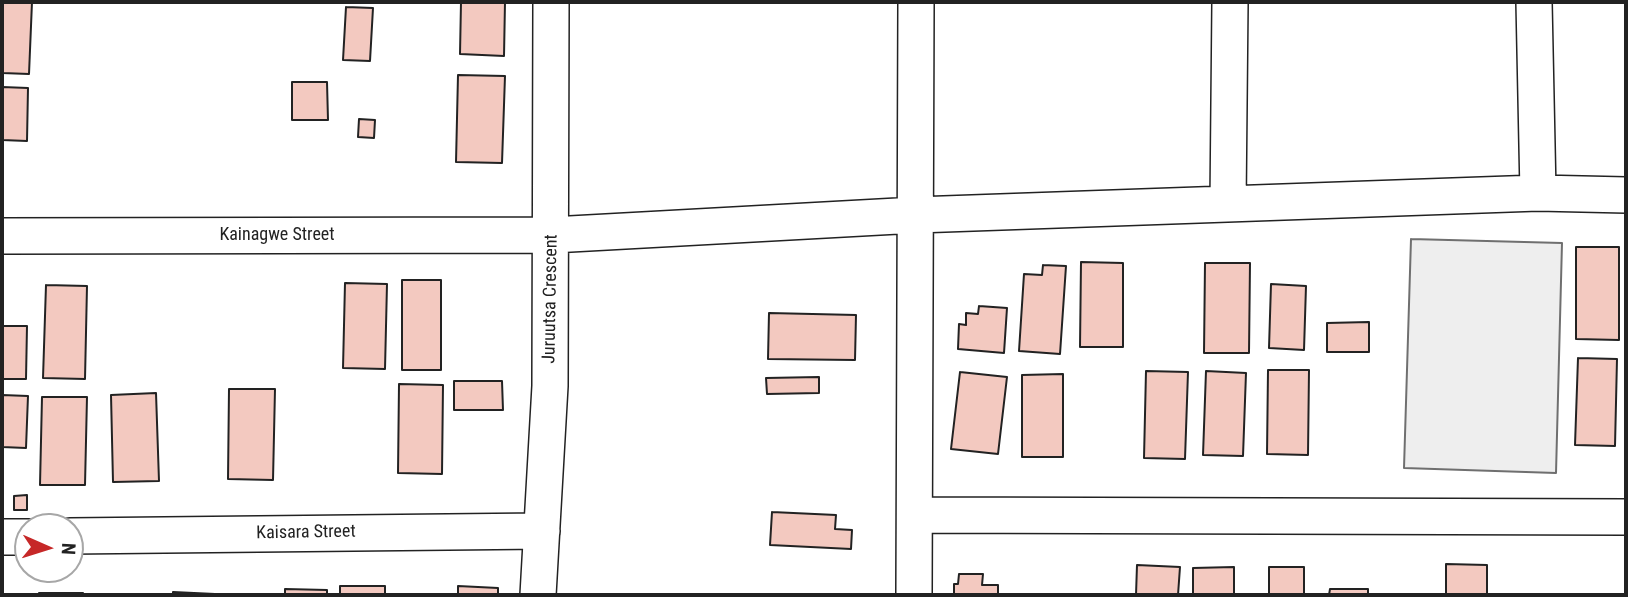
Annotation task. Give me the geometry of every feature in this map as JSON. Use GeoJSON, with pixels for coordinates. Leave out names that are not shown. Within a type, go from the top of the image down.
{"type":"FeatureCollection","features":[{"type":"Feature","properties":{"kind":"street","name":"Juruutsa Crescent"},"geometry":{"type":"LineString","coordinates":[[538,595],[550,386],[551,2]]}},
{"type":"Feature","properties":{"kind":"street"},"geometry":{"type":"LineString","coordinates":[[914,595],[916,2]]}},
{"type":"Feature","properties":{"kind":"street"},"geometry":{"type":"LineString","coordinates":[[1228,204],[1230,2]]}},
{"type":"Feature","properties":{"kind":"street"},"geometry":{"type":"LineString","coordinates":[[1534,2],[1538,193]]}},
{"type":"Feature","properties":{"kind":"street","name":"Kainagwe Street"},"geometry":{"type":"LineString","coordinates":[[2,236],[552,234],[916,215],[1538,193],[1626,195]]}},
{"type":"Feature","properties":{"kind":"street"},"geometry":{"type":"LineString","coordinates":[[915,515],[1626,517]]}},
{"type":"Feature","properties":{"kind":"street","name":"Kaisara Street"},"geometry":{"type":"LineString","coordinates":[[84,536],[542,531]]}},
{"type":"Feature","properties":{"kind":"shaded area"},"geometry":{"type":"Polygon","coordinates":[[[1411,239],[1562,243],[1556,473],[1404,468],[1411,239]]]}},
{"type":"Feature","properties":{"kind":"building"},"geometry":{"type":"Polygon","coordinates":[[[2,2],[32,2],[29,74],[2,73],[2,2]]]}},
{"type":"Feature","properties":{"kind":"building"},"geometry":{"type":"Polygon","coordinates":[[[461,2],[505,2],[504,56],[460,54],[461,2]]]}},
{"type":"Feature","properties":{"kind":"building"},"geometry":{"type":"Polygon","coordinates":[[[346,7],[373,8],[370,61],[343,60],[346,7]]]}},
{"type":"Feature","properties":{"kind":"building"},"geometry":{"type":"Polygon","coordinates":[[[458,75],[505,76],[502,163],[456,162],[458,75]]]}},
{"type":"Feature","properties":{"kind":"building"},"geometry":{"type":"Polygon","coordinates":[[[292,82],[327,82],[328,120],[292,120],[292,82]]]}},
{"type":"Feature","properties":{"kind":"building"},"geometry":{"type":"Polygon","coordinates":[[[2,87],[28,88],[27,141],[2,140],[2,87]]]}},
{"type":"Feature","properties":{"kind":"building"},"geometry":{"type":"Polygon","coordinates":[[[359,119],[375,120],[374,138],[358,137],[359,119]]]}},
{"type":"Feature","properties":{"kind":"building"},"geometry":{"type":"Polygon","coordinates":[[[1576,247],[1619,247],[1619,340],[1576,339],[1576,247]]]}},
{"type":"Feature","properties":{"kind":"building"},"geometry":{"type":"Polygon","coordinates":[[[1081,262],[1123,263],[1123,347],[1080,347],[1081,262]]]}},
{"type":"Feature","properties":{"kind":"building"},"geometry":{"type":"Polygon","coordinates":[[[1205,263],[1250,263],[1249,353],[1204,353],[1205,263]]]}},
{"type":"Feature","properties":{"kind":"building"},"geometry":{"type":"Polygon","coordinates":[[[1043,265],[1066,266],[1060,354],[1019,351],[1024,274],[1042,275],[1043,265]]]}},
{"type":"Feature","properties":{"kind":"building"},"geometry":{"type":"Polygon","coordinates":[[[402,280],[441,280],[441,370],[402,370],[402,280]]]}},
{"type":"Feature","properties":{"kind":"building"},"geometry":{"type":"Polygon","coordinates":[[[345,283],[387,284],[385,369],[343,368],[345,283]]]}},
{"type":"Feature","properties":{"kind":"building"},"geometry":{"type":"Polygon","coordinates":[[[1271,284],[1306,286],[1304,350],[1269,348],[1271,284]]]}},
{"type":"Feature","properties":{"kind":"building"},"geometry":{"type":"Polygon","coordinates":[[[46,285],[87,286],[85,379],[43,378],[46,285]]]}},
{"type":"Feature","properties":{"kind":"building"},"geometry":{"type":"Polygon","coordinates":[[[979,306],[1007,308],[1004,353],[958,349],[959,324],[966,325],[966,313],[978,314],[979,306]]]}},
{"type":"Feature","properties":{"kind":"building"},"geometry":{"type":"Polygon","coordinates":[[[769,313],[856,315],[855,360],[768,359],[769,313]]]}},
{"type":"Feature","properties":{"kind":"building"},"geometry":{"type":"Polygon","coordinates":[[[1369,322],[1369,352],[1327,352],[1327,323],[1369,322]]]}},
{"type":"Feature","properties":{"kind":"building"},"geometry":{"type":"Polygon","coordinates":[[[2,326],[27,326],[26,379],[2,379],[2,326]]]}},
{"type":"Feature","properties":{"kind":"building"},"geometry":{"type":"Polygon","coordinates":[[[1578,358],[1617,359],[1615,446],[1575,445],[1578,358]]]}},
{"type":"Feature","properties":{"kind":"building"},"geometry":{"type":"Polygon","coordinates":[[[1268,370],[1309,370],[1308,455],[1267,454],[1268,370]]]}},
{"type":"Feature","properties":{"kind":"building"},"geometry":{"type":"Polygon","coordinates":[[[1146,371],[1188,372],[1185,459],[1144,458],[1146,371]]]}},
{"type":"Feature","properties":{"kind":"building"},"geometry":{"type":"Polygon","coordinates":[[[1206,371],[1246,373],[1243,456],[1203,455],[1206,371]]]}},
{"type":"Feature","properties":{"kind":"building"},"geometry":{"type":"Polygon","coordinates":[[[960,372],[1007,377],[998,454],[951,449],[960,372]]]}},
{"type":"Feature","properties":{"kind":"building"},"geometry":{"type":"Polygon","coordinates":[[[1063,374],[1063,457],[1022,457],[1022,375],[1063,374]]]}},
{"type":"Feature","properties":{"kind":"building"},"geometry":{"type":"Polygon","coordinates":[[[819,377],[819,393],[767,394],[766,378],[819,377]]]}},
{"type":"Feature","properties":{"kind":"building"},"geometry":{"type":"Polygon","coordinates":[[[454,381],[502,381],[503,410],[454,410],[454,381]]]}},
{"type":"Feature","properties":{"kind":"building"},"geometry":{"type":"Polygon","coordinates":[[[399,384],[443,385],[442,474],[398,473],[399,384]]]}},
{"type":"Feature","properties":{"kind":"building"},"geometry":{"type":"Polygon","coordinates":[[[229,389],[275,389],[273,480],[228,479],[229,389]]]}},
{"type":"Feature","properties":{"kind":"building"},"geometry":{"type":"Polygon","coordinates":[[[156,393],[159,481],[113,482],[111,395],[156,393]]]}},
{"type":"Feature","properties":{"kind":"building"},"geometry":{"type":"Polygon","coordinates":[[[2,395],[28,396],[26,448],[2,447],[2,395]]]}},
{"type":"Feature","properties":{"kind":"building"},"geometry":{"type":"Polygon","coordinates":[[[42,397],[87,397],[85,485],[40,485],[42,397]]]}},
{"type":"Feature","properties":{"kind":"building"},"geometry":{"type":"Polygon","coordinates":[[[27,495],[27,510],[14,510],[14,496],[27,495]]]}},
{"type":"Feature","properties":{"kind":"building"},"geometry":{"type":"Polygon","coordinates":[[[772,512],[836,515],[835,529],[852,530],[851,549],[770,545],[772,512]]]}},
{"type":"Feature","properties":{"kind":"building"},"geometry":{"type":"Polygon","coordinates":[[[1446,564],[1487,565],[1487,595],[1446,595],[1446,564]]]}},
{"type":"Feature","properties":{"kind":"building"},"geometry":{"type":"Polygon","coordinates":[[[1137,565],[1180,567],[1178,595],[1136,595],[1137,565]]]}},
{"type":"Feature","properties":{"kind":"building"},"geometry":{"type":"Polygon","coordinates":[[[1234,567],[1234,595],[1193,595],[1193,568],[1234,567]]]}},
{"type":"Feature","properties":{"kind":"building"},"geometry":{"type":"Polygon","coordinates":[[[1269,567],[1304,567],[1304,595],[1269,595],[1269,567]]]}},
{"type":"Feature","properties":{"kind":"building"},"geometry":{"type":"Polygon","coordinates":[[[959,574],[983,574],[982,585],[998,585],[998,595],[954,595],[954,584],[958,584],[959,574]]]}},
{"type":"Feature","properties":{"kind":"building"},"geometry":{"type":"Polygon","coordinates":[[[340,586],[385,586],[385,595],[340,595],[340,586]]]}},
{"type":"Feature","properties":{"kind":"building"},"geometry":{"type":"Polygon","coordinates":[[[458,586],[498,588],[498,595],[458,595],[458,586]]]}},
{"type":"Feature","properties":{"kind":"building"},"geometry":{"type":"Polygon","coordinates":[[[285,589],[327,590],[327,595],[285,595],[285,589]]]}},
{"type":"Feature","properties":{"kind":"building"},"geometry":{"type":"Polygon","coordinates":[[[1330,589],[1368,589],[1368,595],[1329,595],[1330,589]]]}},
{"type":"Feature","properties":{"kind":"building"},"geometry":{"type":"Polygon","coordinates":[[[173,592],[215,594],[215,595],[173,595],[173,592]]]}},
{"type":"Feature","properties":{"kind":"building"},"geometry":{"type":"Polygon","coordinates":[[[83,593],[83,595],[39,595],[83,593]]]}},
{"type":"Feature","properties":{"kind":"building"},"geometry":{"type":"Polygon","coordinates":[[[271,594],[271,595],[225,595],[271,594]]]}}]}
